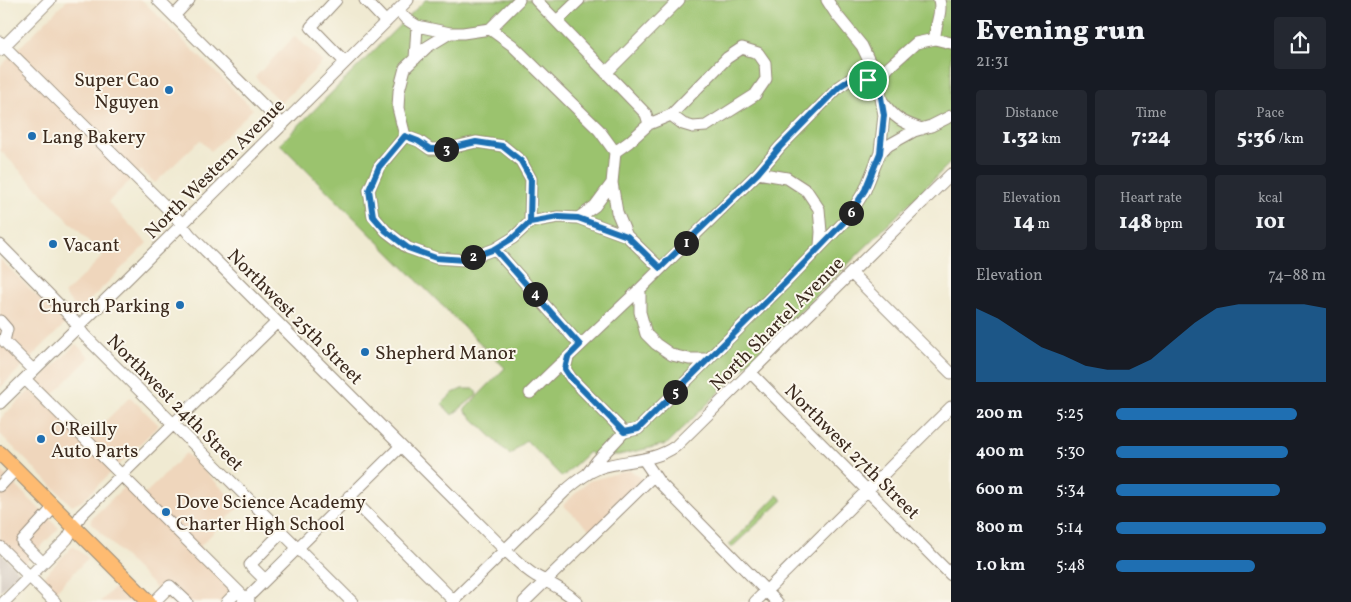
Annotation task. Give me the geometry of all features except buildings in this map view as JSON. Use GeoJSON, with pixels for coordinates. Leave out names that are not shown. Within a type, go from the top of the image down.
{"type":"FeatureCollection","features":[{"type":"Feature","properties":{"kind":"main road"},"geometry":{"type":"LineString","coordinates":[[0,453],[149,602]]}},
{"type":"Feature","properties":{"kind":"street"},"geometry":{"type":"LineString","coordinates":[[1,46],[50,0]]}},
{"type":"Feature","properties":{"kind":"street"},"geometry":{"type":"LineString","coordinates":[[158,0],[282,125]]}},
{"type":"Feature","properties":{"kind":"street"},"geometry":{"type":"LineString","coordinates":[[174,16],[189,0]]}},
{"type":"Feature","properties":{"kind":"street"},"geometry":{"type":"LineString","coordinates":[[336,0],[310,27],[345,62]]}},
{"type":"Feature","properties":{"kind":"street"},"geometry":{"type":"LineString","coordinates":[[365,0],[386,22]]}},
{"type":"Feature","properties":{"kind":"street","name":"North Western Avenue"},"geometry":{"type":"LineString","coordinates":[[0,403],[408,0]]}},
{"type":"Feature","properties":{"kind":"street"},"geometry":{"type":"LineString","coordinates":[[398,10],[406,20],[417,26],[450,33],[463,33],[490,29],[519,0]]}},
{"type":"Feature","properties":{"kind":"street"},"geometry":{"type":"LineString","coordinates":[[536,0],[646,114],[648,124]]}},
{"type":"Feature","properties":{"kind":"street"},"geometry":{"type":"LineString","coordinates":[[557,22],[579,0]]}},
{"type":"Feature","properties":{"kind":"street"},"geometry":{"type":"LineString","coordinates":[[606,73],[679,0]]}},
{"type":"Feature","properties":{"kind":"street"},"geometry":{"type":"LineString","coordinates":[[587,474],[624,432],[638,429],[784,284],[847,219],[865,190],[880,153],[884,115],[878,80],[862,46],[827,0]]}},
{"type":"Feature","properties":{"kind":"street"},"geometry":{"type":"LineString","coordinates":[[935,39],[941,6],[940,0]]}},
{"type":"Feature","properties":{"kind":"street"},"geometry":{"type":"LineString","coordinates":[[415,58],[417,26]]}},
{"type":"Feature","properties":{"kind":"street"},"geometry":{"type":"LineString","coordinates":[[490,29],[512,45],[600,130],[615,152],[612,184],[617,212],[627,236],[660,268]]}},
{"type":"Feature","properties":{"kind":"street"},"geometry":{"type":"LineString","coordinates":[[405,136],[398,108],[399,91],[405,68],[427,48],[450,33]]}},
{"type":"Feature","properties":{"kind":"street"},"geometry":{"type":"LineString","coordinates":[[878,80],[889,67],[916,43],[935,39],[951,43]]}},
{"type":"Feature","properties":{"kind":"street","name":"Northwest 25th Street"},"geometry":{"type":"LineString","coordinates":[[1,46],[175,216],[190,235],[505,550],[523,567],[561,588],[577,602]]}},
{"type":"Feature","properties":{"kind":"street"},"geometry":{"type":"LineString","coordinates":[[615,152],[648,124],[670,115],[727,58],[742,48],[758,53],[765,63],[766,79],[755,95],[706,126],[693,127],[683,124],[670,115]]}},
{"type":"Feature","properties":{"kind":"street"},"geometry":{"type":"LineString","coordinates":[[530,393],[640,289],[758,173],[780,147],[839,87],[852,78],[878,80]]}},
{"type":"Feature","properties":{"kind":"street"},"geometry":{"type":"LineString","coordinates":[[882,100],[896,118],[922,129]]}},
{"type":"Feature","properties":{"kind":"street"},"geometry":{"type":"LineString","coordinates":[[880,153],[895,141],[914,131],[931,126],[951,116]]}},
{"type":"Feature","properties":{"kind":"street"},"geometry":{"type":"LineString","coordinates":[[405,136],[418,141],[430,149],[446,149],[476,142],[502,146],[521,161],[531,179],[530,222]]}},
{"type":"Feature","properties":{"kind":"street"},"geometry":{"type":"LineString","coordinates":[[405,136],[379,167],[369,190],[373,216],[386,231],[408,248],[436,258],[465,260],[495,249],[513,238],[530,222],[558,217],[578,218],[627,236]]}},
{"type":"Feature","properties":{"kind":"street"},"geometry":{"type":"LineString","coordinates":[[758,173],[786,178],[807,191],[819,209],[820,246]]}},
{"type":"Feature","properties":{"kind":"street","name":"North Shartel Avenue"},"geometry":{"type":"LineString","coordinates":[[453,602],[564,492],[587,474],[606,466],[659,456],[676,446],[951,174]]}},
{"type":"Feature","properties":{"kind":"street"},"geometry":{"type":"LineString","coordinates":[[578,218],[595,206],[612,184]]}},
{"type":"Feature","properties":{"kind":"street","name":"Northwest 24th Street"},"geometry":{"type":"LineString","coordinates":[[0,246],[71,316],[84,335],[352,602]]}},
{"type":"Feature","properties":{"kind":"street"},"geometry":{"type":"LineString","coordinates":[[495,249],[580,345]]}},
{"type":"Feature","properties":{"kind":"street"},"geometry":{"type":"LineString","coordinates":[[851,273],[951,373]]}},
{"type":"Feature","properties":{"kind":"street"},"geometry":{"type":"LineString","coordinates":[[640,289],[640,312],[646,334],[672,355],[689,359],[709,359]]}},
{"type":"Feature","properties":{"kind":"street"},"geometry":{"type":"LineString","coordinates":[[0,322],[7,328],[4,342],[29,375],[122,475],[244,599]]}},
{"type":"Feature","properties":{"kind":"street"},"geometry":{"type":"LineString","coordinates":[[4,602],[67,538],[81,516],[277,322]]}},
{"type":"Feature","properties":{"kind":"street"},"geometry":{"type":"LineString","coordinates":[[568,357],[565,369],[571,378],[624,432]]}},
{"type":"Feature","properties":{"kind":"street","name":"Northwest 27th Street"},"geometry":{"type":"LineString","coordinates":[[751,373],[951,575]]}},
{"type":"Feature","properties":{"kind":"street"},"geometry":{"type":"LineString","coordinates":[[755,602],[951,407]]}},
{"type":"Feature","properties":{"kind":"street"},"geometry":{"type":"LineString","coordinates":[[227,602],[244,599],[401,446]]}},
{"type":"Feature","properties":{"kind":"street"},"geometry":{"type":"LineString","coordinates":[[644,460],[665,488],[777,602]]}},
{"type":"Feature","properties":{"kind":"street"},"geometry":{"type":"LineString","coordinates":[[0,486],[16,470]]}},
{"type":"Feature","properties":{"kind":"street"},"geometry":{"type":"LineString","coordinates":[[524,602],[654,475]]}},
{"type":"Feature","properties":{"kind":"street"},"geometry":{"type":"LineString","coordinates":[[349,496],[453,602]]}},
{"type":"Feature","properties":{"kind":"street"},"geometry":{"type":"LineString","coordinates":[[43,563],[22,542],[54,508]]}},
{"type":"Feature","properties":{"kind":"street"},"geometry":{"type":"LineString","coordinates":[[265,580],[250,565],[282,532]]}},
{"type":"Feature","properties":{"kind":"street"},"geometry":{"type":"LineString","coordinates":[[0,547],[55,602]]}},
{"type":"Feature","properties":{"kind":"street"},"geometry":{"type":"LineString","coordinates":[[154,602],[170,586],[187,602]]}},
{"type":"Feature","properties":{"kind":"shaded area"},"geometry":{"type":"Polygon","coordinates":[[[67,0],[142,0],[253,109],[211,151],[200,140],[155,183],[141,170],[108,202],[147,243],[79,311],[64,294],[103,256],[0,150],[0,67],[67,0]]]}},
{"type":"Feature","properties":{"kind":"shaded area"},"geometry":{"type":"Polygon","coordinates":[[[295,36],[323,62],[281,103],[255,77],[295,36]]]}},
{"type":"Feature","properties":{"kind":"shaded area"},"geometry":{"type":"Polygon","coordinates":[[[0,259],[65,324],[0,388],[0,259]]]}},
{"type":"Feature","properties":{"kind":"shaded area"},"geometry":{"type":"Polygon","coordinates":[[[76,344],[90,357],[50,398],[36,384],[76,344]]]}},
{"type":"Feature","properties":{"kind":"shaded area"},"geometry":{"type":"Polygon","coordinates":[[[30,390],[89,437],[130,397],[159,425],[82,501],[72,506],[0,434],[0,419],[30,390]]]}},
{"type":"Feature","properties":{"kind":"shaded area","name":"Dove Science Academy Charter High School"},"geometry":{"type":"Polygon","coordinates":[[[186,453],[240,506],[199,547],[237,595],[230,602],[168,602],[91,523],[91,519],[126,485],[141,498],[186,453]]]}},
{"type":"Feature","properties":{"kind":"shaded area"},"geometry":{"type":"Polygon","coordinates":[[[0,470],[59,528],[23,565],[0,541],[0,470]]]}},
{"type":"Feature","properties":{"kind":"shaded area"},"geometry":{"type":"Polygon","coordinates":[[[630,470],[644,480],[591,531],[563,505],[589,481],[630,470]]]}},
{"type":"Feature","properties":{"kind":"shaded area"},"geometry":{"type":"Polygon","coordinates":[[[73,546],[88,558],[53,594],[39,581],[73,546]]]}},
{"type":"Feature","properties":{"kind":"shaded area"},"geometry":{"type":"Polygon","coordinates":[[[0,552],[19,572],[0,591],[0,552]]]}},
{"type":"Feature","properties":{"kind":"shaded area"},"geometry":{"type":"Polygon","coordinates":[[[116,586],[132,602],[100,602],[116,586]]]}},
{"type":"Feature","properties":{"kind":"green space"},"geometry":{"type":"Polygon","coordinates":[[[425,0],[951,0],[951,162],[667,444],[619,455],[592,455],[589,452],[562,477],[526,440],[510,455],[464,410],[505,368],[280,144],[425,0]]]}},
{"type":"Feature","properties":{"kind":"green space"},"geometry":{"type":"Polygon","coordinates":[[[462,389],[475,389],[477,395],[452,415],[442,404],[453,393],[462,389]]]}},
{"type":"Feature","properties":{"kind":"green space"},"geometry":{"type":"Polygon","coordinates":[[[777,495],[783,500],[731,548],[729,545],[777,495]]]}},
{"type":"Feature","properties":{"kind":"place","name":"Super Cao Nguyen"},"geometry":{"type":"Point","coordinates":[169,90]}},
{"type":"Feature","properties":{"kind":"place","name":"Lang Bakery"},"geometry":{"type":"Point","coordinates":[32,136]}},
{"type":"Feature","properties":{"kind":"place","name":"Vacant"},"geometry":{"type":"Point","coordinates":[53,244]}},
{"type":"Feature","properties":{"kind":"place","name":"Church Parking"},"geometry":{"type":"Point","coordinates":[180,305]}},
{"type":"Feature","properties":{"kind":"place","name":"Shepherd Manor"},"geometry":{"type":"Point","coordinates":[365,352]}},
{"type":"Feature","properties":{"kind":"place","name":"O'Reilly Auto Parts"},"geometry":{"type":"Point","coordinates":[41,439]}},
{"type":"Feature","properties":{"kind":"place","name":"Dove Science Academy Charter High School"},"geometry":{"type":"Point","coordinates":[166,512]}},
{"type":"Feature","properties":{"kind":"route"},"geometry":{"type":"LineString","coordinates":[[868,80],[852,78],[839,87],[780,147],[758,173],[660,268],[627,236],[578,218],[558,217],[530,222],[513,238],[495,249],[465,260],[436,258],[408,248],[386,231],[373,216],[369,190],[379,167],[405,136],[418,141],[430,149],[446,149],[476,142],[502,146],[521,161],[531,179],[530,222],[513,238],[495,249],[580,345],[568,357],[565,369],[571,378],[624,432],[638,429],[847,219],[865,190],[880,153],[884,115],[882,100],[878,80],[868,80]]}}]}
